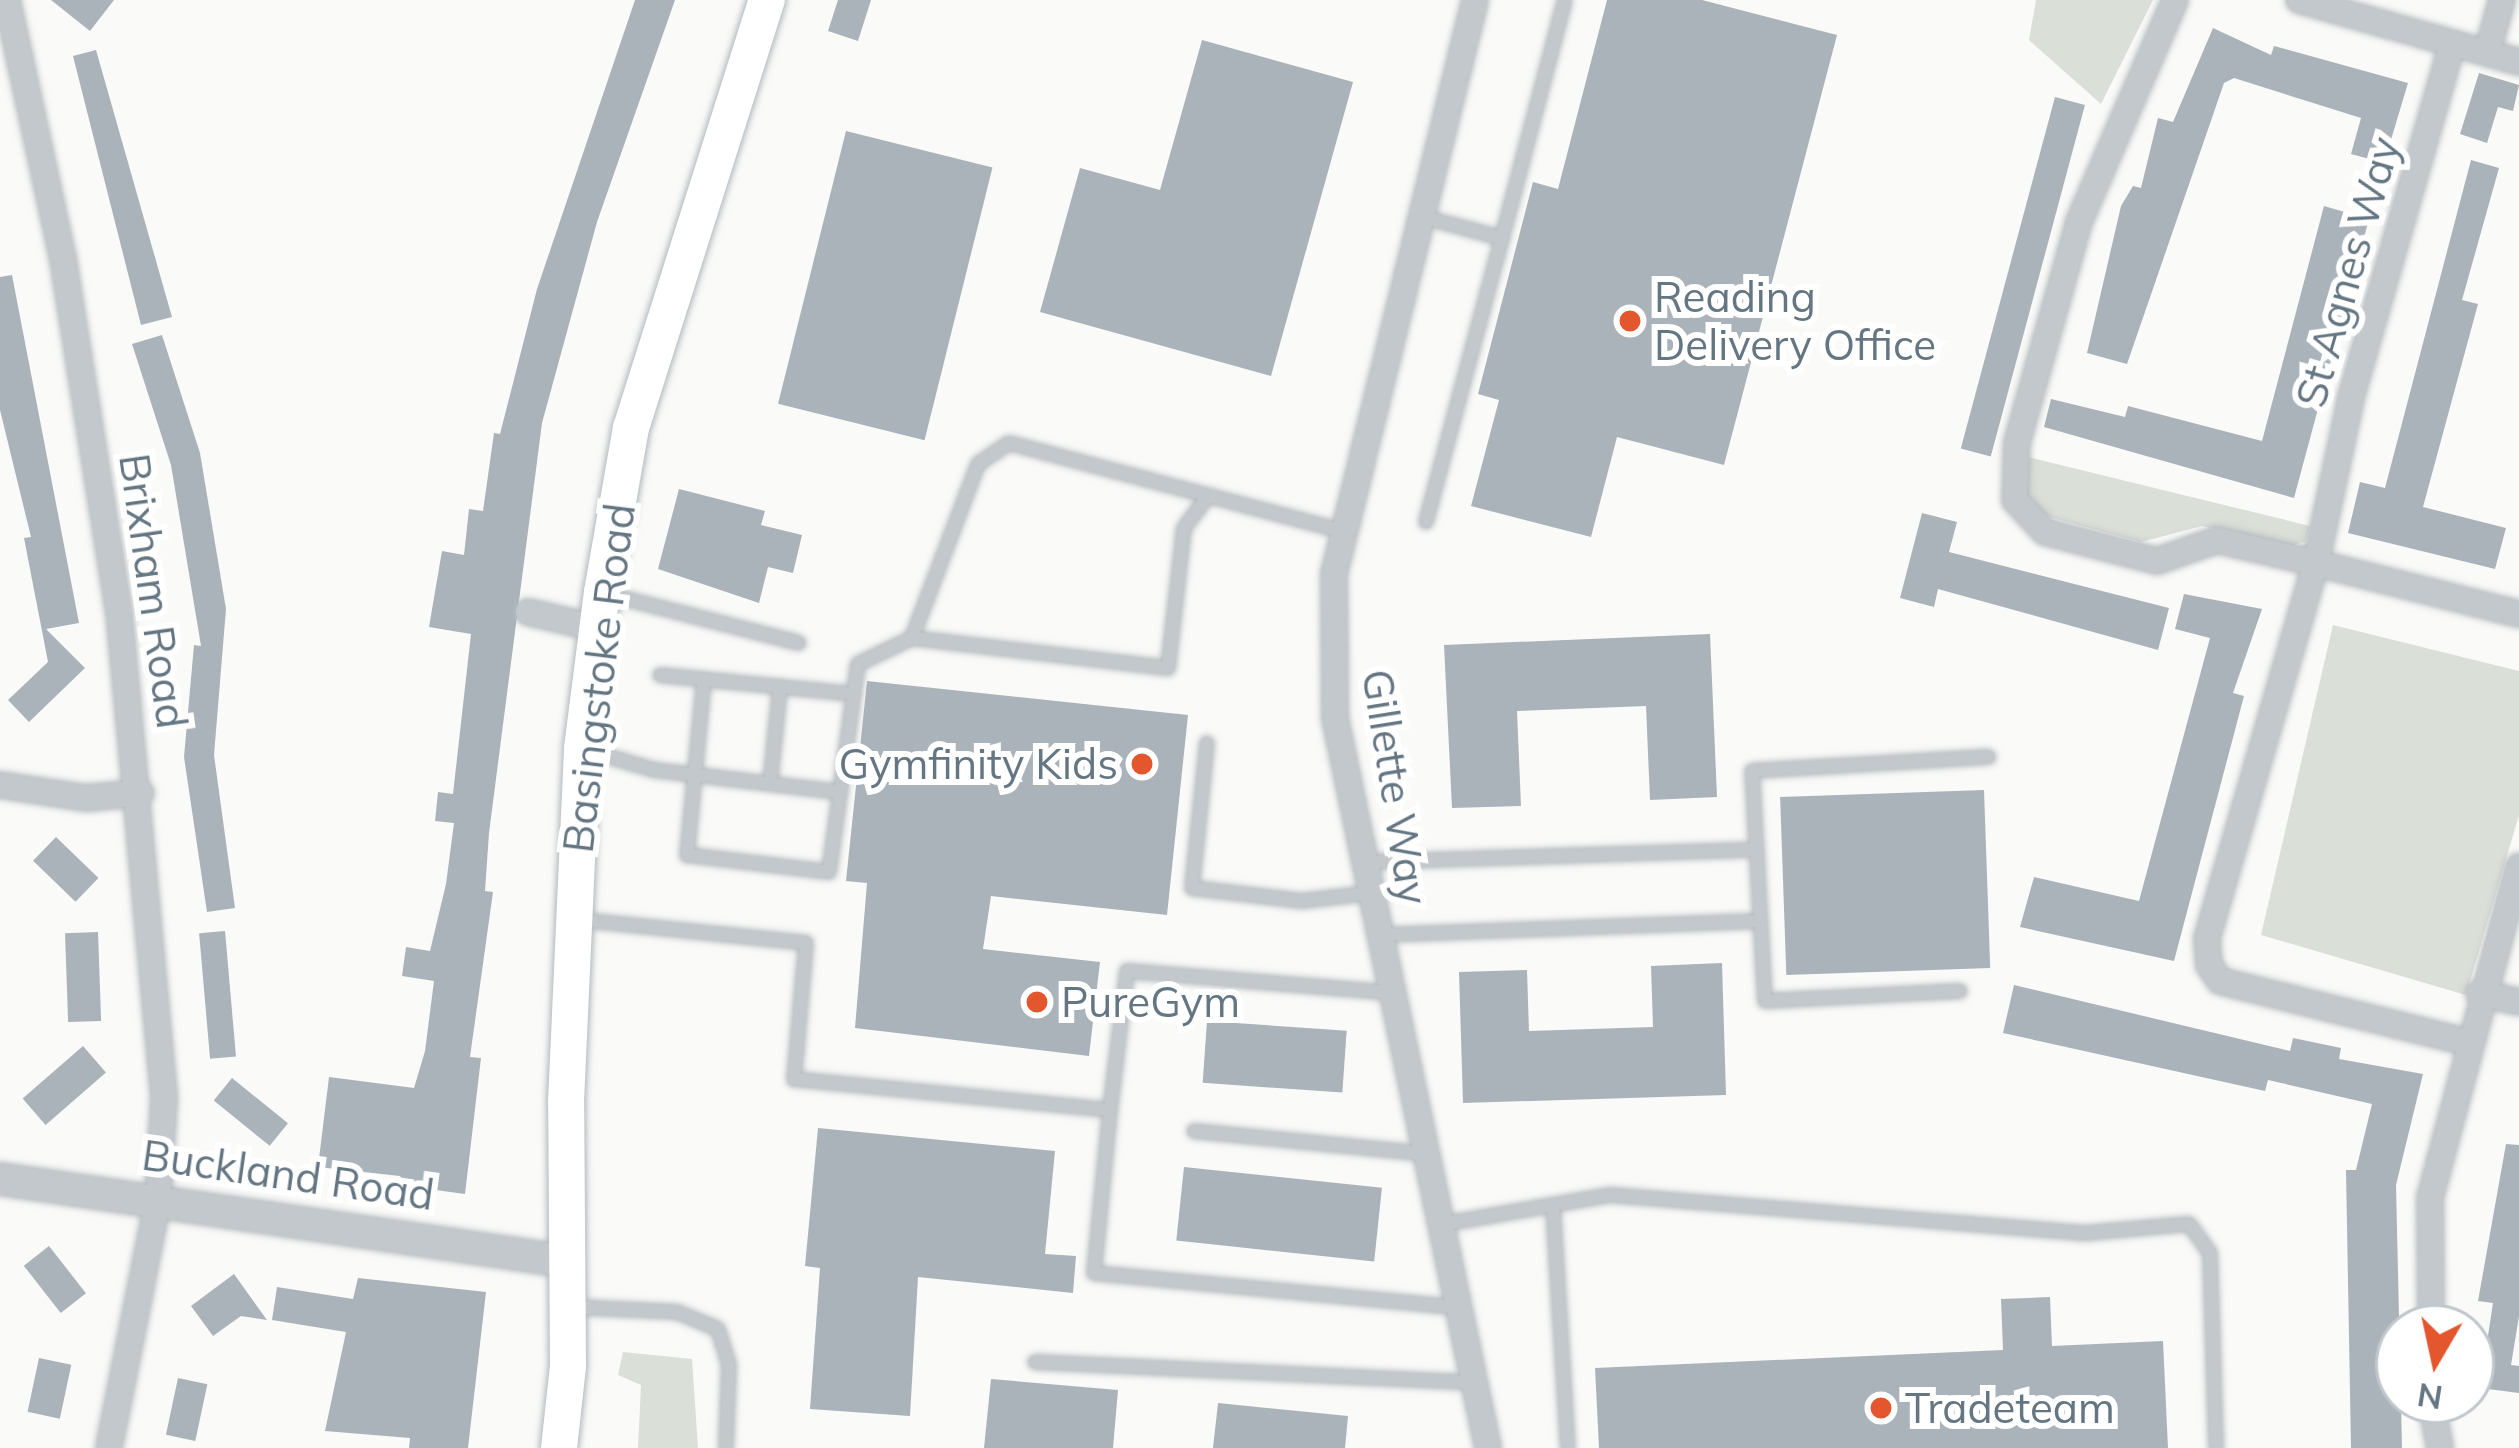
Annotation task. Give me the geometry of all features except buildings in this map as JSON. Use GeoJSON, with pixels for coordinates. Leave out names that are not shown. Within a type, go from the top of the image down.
{"type":"FeatureCollection","features":[{"type":"Feature","properties":{"kind":"main road","name":"Basingstoke Road"},"geometry":{"type":"LineString","coordinates":[[559,1448],[582,748],[600,610],[632,428],[767,0]]}},
{"type":"Feature","properties":{"kind":"street","name":"Brixham Road"},"geometry":{"type":"LineString","coordinates":[[7,0],[63,259],[142,793],[164,1098],[158,1200],[109,1448]]}},
{"type":"Feature","properties":{"kind":"street","name":"Gillette Way"},"geometry":{"type":"LineString","coordinates":[[1475,0],[1341,531],[1334,574],[1335,718],[1488,1448]]}},
{"type":"Feature","properties":{"kind":"street"},"geometry":{"type":"LineString","coordinates":[[2175,0],[2079,222],[2017,442],[2014,500],[2044,532],[2157,561],[2217,540],[2519,614]]}},
{"type":"Feature","properties":{"kind":"street"},"geometry":{"type":"LineString","coordinates":[[2299,0],[2519,62]]}},
{"type":"Feature","properties":{"kind":"street"},"geometry":{"type":"LineString","coordinates":[[2487,53],[2502,0]]}},
{"type":"Feature","properties":{"kind":"street","name":"St Agnes Way"},"geometry":{"type":"LineString","coordinates":[[2452,45],[2321,520],[2316,562],[2207,938],[2209,964],[2221,981],[2467,1042]]}},
{"type":"Feature","properties":{"kind":"street"},"geometry":{"type":"LineString","coordinates":[[528,612],[600,610]]}},
{"type":"Feature","properties":{"kind":"street"},"geometry":{"type":"LineString","coordinates":[[0,785],[86,798],[142,793]]}},
{"type":"Feature","properties":{"kind":"street"},"geometry":{"type":"LineString","coordinates":[[2432,1304],[2430,1198],[2479,993],[2519,866]]}},
{"type":"Feature","properties":{"kind":"street"},"geometry":{"type":"LineString","coordinates":[[2479,993],[2519,1002]]}},
{"type":"Feature","properties":{"kind":"street","name":"Buckland Road"},"geometry":{"type":"LineString","coordinates":[[0,1179],[564,1261]]}},
{"type":"Feature","properties":{"kind":"lane"},"geometry":{"type":"LineString","coordinates":[[1426,522],[1565,0]]}},
{"type":"Feature","properties":{"kind":"lane"},"geometry":{"type":"LineString","coordinates":[[1421,217],[1502,238]]}},
{"type":"Feature","properties":{"kind":"lane"},"geometry":{"type":"LineString","coordinates":[[912,638],[978,464],[1009,442],[1341,531]]}},
{"type":"Feature","properties":{"kind":"lane"},"geometry":{"type":"LineString","coordinates":[[704,679],[687,855],[829,872],[858,664],[912,638],[1168,668],[1184,528],[1208,496]]}},
{"type":"Feature","properties":{"kind":"lane"},"geometry":{"type":"LineString","coordinates":[[600,610],[799,643]]}},
{"type":"Feature","properties":{"kind":"lane"},"geometry":{"type":"LineString","coordinates":[[660,675],[854,694]]}},
{"type":"Feature","properties":{"kind":"lane"},"geometry":{"type":"LineString","coordinates":[[770,784],[780,687]]}},
{"type":"Feature","properties":{"kind":"lane"},"geometry":{"type":"LineString","coordinates":[[1207,743],[1192,888],[1302,901],[1371,893]]}},
{"type":"Feature","properties":{"kind":"lane"},"geometry":{"type":"LineString","coordinates":[[582,748],[697,775],[839,792]]}},
{"type":"Feature","properties":{"kind":"lane"},"geometry":{"type":"LineString","coordinates":[[1960,992],[1765,1001],[1752,771],[1989,758]]}},
{"type":"Feature","properties":{"kind":"lane"},"geometry":{"type":"LineString","coordinates":[[1364,862],[1755,850]]}},
{"type":"Feature","properties":{"kind":"lane"},"geometry":{"type":"LineString","coordinates":[[574,919],[806,944],[794,1078],[1110,1110]]}},
{"type":"Feature","properties":{"kind":"lane"},"geometry":{"type":"LineString","coordinates":[[1378,935],[1760,921]]}},
{"type":"Feature","properties":{"kind":"lane"},"geometry":{"type":"LineString","coordinates":[[1395,993],[1127,971],[1094,1273],[1461,1308]]}},
{"type":"Feature","properties":{"kind":"lane"},"geometry":{"type":"LineString","coordinates":[[1194,1131],[1429,1154]]}},
{"type":"Feature","properties":{"kind":"lane"},"geometry":{"type":"LineString","coordinates":[[1444,1225],[1610,1195],[2086,1233],[2189,1224],[2210,1253],[2216,1448]]}},
{"type":"Feature","properties":{"kind":"lane"},"geometry":{"type":"LineString","coordinates":[[1553,1205],[1568,1448]]}},
{"type":"Feature","properties":{"kind":"lane"},"geometry":{"type":"LineString","coordinates":[[566,1306],[677,1312],[718,1329],[728,1365],[726,1448]]}},
{"type":"Feature","properties":{"kind":"lane"},"geometry":{"type":"LineString","coordinates":[[1035,1362],[1477,1383]]}},
{"type":"Feature","properties":{"kind":"shaded area"},"geometry":{"type":"Polygon","coordinates":[[[2036,0],[2153,0],[2101,104],[2029,40],[2036,0]]]}},
{"type":"Feature","properties":{"kind":"shaded area"},"geometry":{"type":"Polygon","coordinates":[[[2024,456],[2310,526],[2306,541],[2291,546],[2202,526],[2141,542],[2038,514],[2017,484],[2024,456]]]}},
{"type":"Feature","properties":{"kind":"shaded area"},"geometry":{"type":"Polygon","coordinates":[[[2333,625],[2519,671],[2519,815],[2466,995],[2261,935],[2333,625]]]}},
{"type":"Feature","properties":{"kind":"shaded area"},"geometry":{"type":"Polygon","coordinates":[[[623,1352],[692,1359],[698,1448],[638,1448],[641,1385],[618,1375],[623,1352]]]}},
{"type":"Feature","properties":{"kind":"place","name":"Reading Delivery Office"},"geometry":{"type":"Point","coordinates":[1630,321]}},
{"type":"Feature","properties":{"kind":"place","name":"Gymfinity Kids"},"geometry":{"type":"Point","coordinates":[1142,764]}},
{"type":"Feature","properties":{"kind":"place","name":"PureGym"},"geometry":{"type":"Point","coordinates":[1037,1002]}},
{"type":"Feature","properties":{"kind":"place","name":"Tradeteam"},"geometry":{"type":"Point","coordinates":[1881,1408]}}]}
